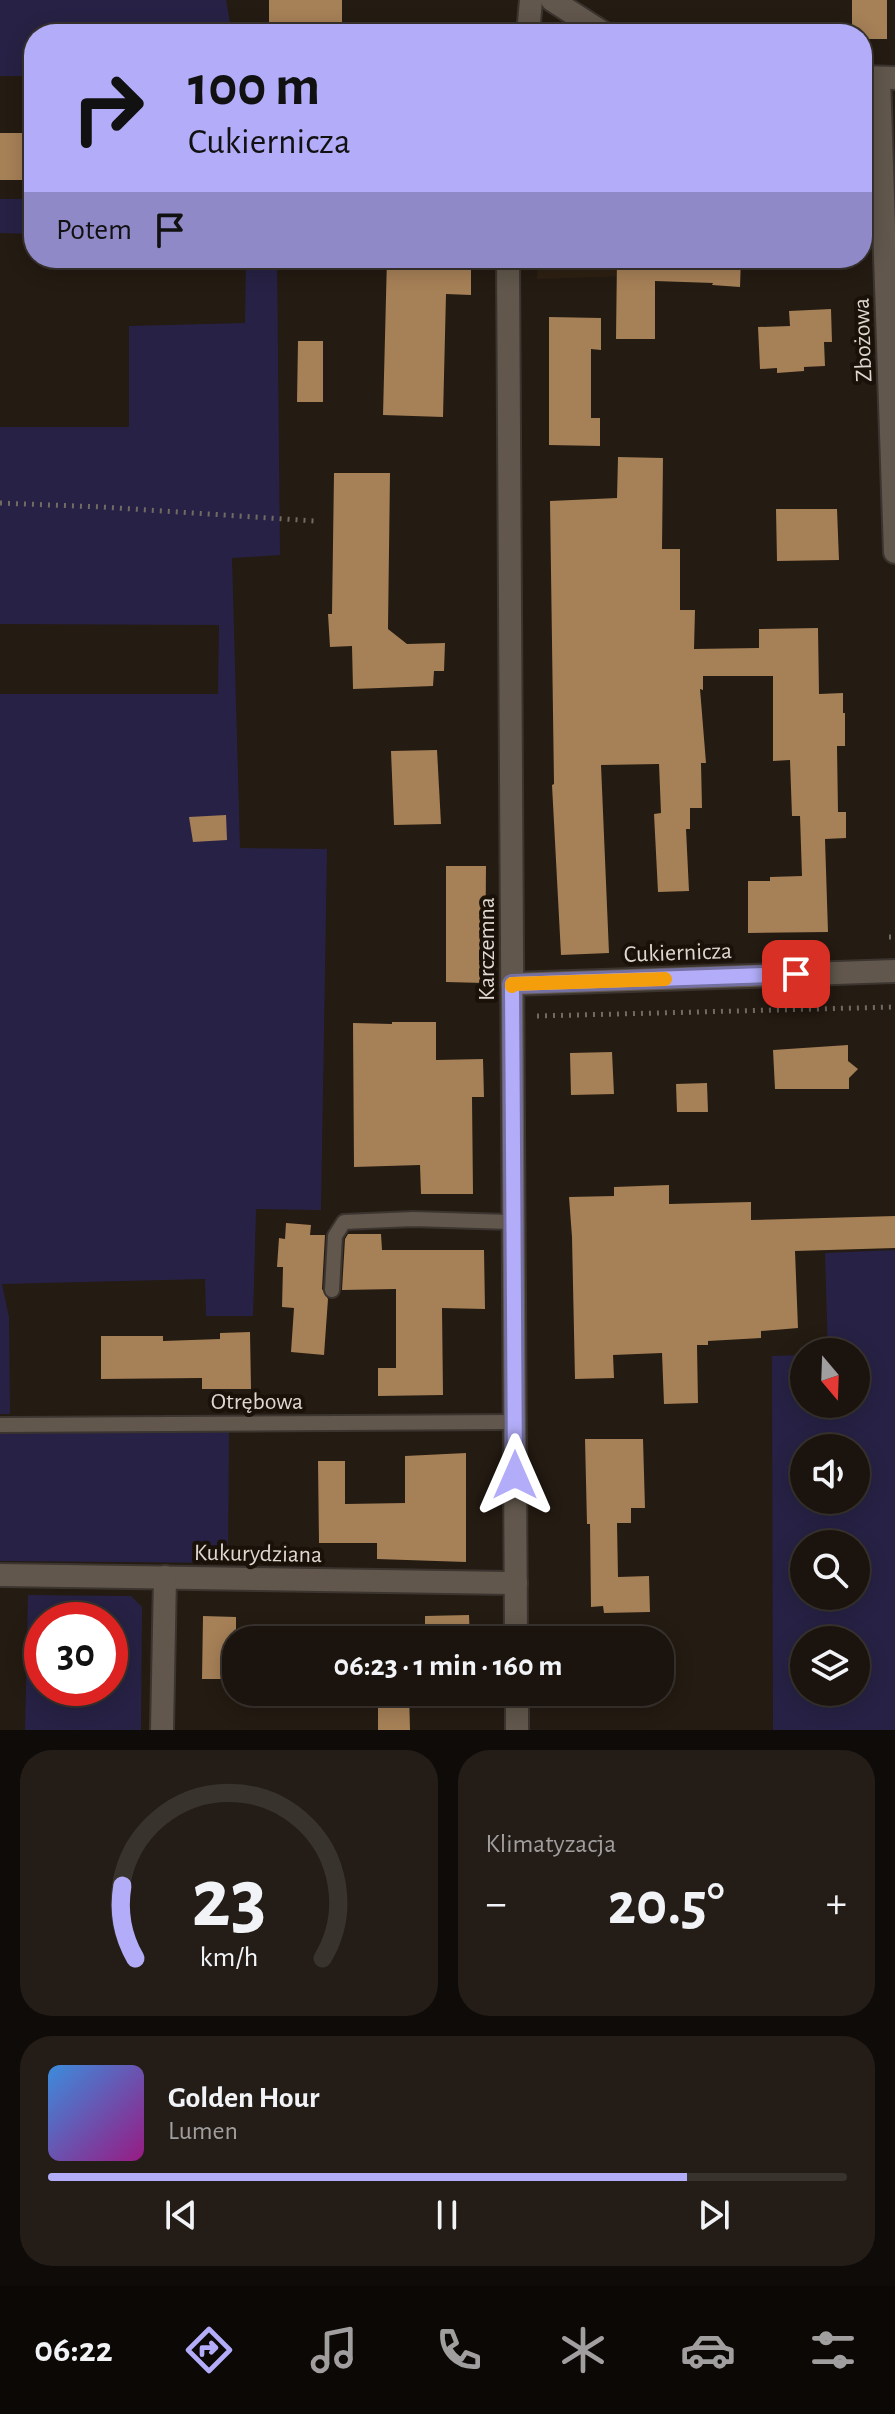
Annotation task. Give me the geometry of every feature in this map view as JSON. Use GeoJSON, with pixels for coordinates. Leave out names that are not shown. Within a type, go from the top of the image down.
{"type":"FeatureCollection","features":[{"type":"Feature","properties":{"kind":"street"},"geometry":{"type":"LineString","coordinates":[[529,24],[531,0]]}},
{"type":"Feature","properties":{"kind":"street"},"geometry":{"type":"LineString","coordinates":[[552,0],[589,24]]}},
{"type":"Feature","properties":{"kind":"street","name":"Zbożowa"},"geometry":{"type":"LineString","coordinates":[[879,77],[893,415],[895,552]]}},
{"type":"Feature","properties":{"kind":"street","name":"Karczemna"},"geometry":{"type":"LineString","coordinates":[[508,268],[516,1626]]}},
{"type":"Feature","properties":{"kind":"street","name":"Cukiernicza"},"geometry":{"type":"LineString","coordinates":[[512,984],[895,971]]}},
{"type":"Feature","properties":{"kind":"street","name":"Kukurydziana"},"geometry":{"type":"LineString","coordinates":[[0,1575],[516,1583]]}},
{"type":"Feature","properties":{"kind":"street"},"geometry":{"type":"LineString","coordinates":[[162,1730],[165,1577]]}},
{"type":"Feature","properties":{"kind":"street"},"geometry":{"type":"LineString","coordinates":[[517,1706],[517,1730]]}},
{"type":"Feature","properties":{"kind":"lane"},"geometry":{"type":"LineString","coordinates":[[332,1290],[335,1236],[344,1222],[413,1219],[514,1222]]}},
{"type":"Feature","properties":{"kind":"lane","name":"Otrębowa"},"geometry":{"type":"LineString","coordinates":[[0,1425],[515,1422]]}},
{"type":"Feature","properties":{"kind":"path"},"geometry":{"type":"LineString","coordinates":[[0,503],[315,521]]}},
{"type":"Feature","properties":{"kind":"path"},"geometry":{"type":"LineString","coordinates":[[530,1016],[895,1007]]}},
{"type":"Feature","properties":{"kind":"shaded area"},"geometry":{"type":"Polygon","coordinates":[[[0,0],[226,0],[230,24],[24,24],[24,76],[0,76],[0,0]]]}},
{"type":"Feature","properties":{"kind":"shaded area"},"geometry":{"type":"Polygon","coordinates":[[[0,199],[24,199],[24,234],[0,233],[0,199]]]}},
{"type":"Feature","properties":{"kind":"shaded area"},"geometry":{"type":"Polygon","coordinates":[[[246,268],[277,268],[280,555],[232,558],[240,848],[327,849],[321,1210],[256,1209],[253,1316],[206,1316],[205,1279],[2,1284],[9,1317],[10,1414],[0,1414],[0,694],[218,694],[219,625],[0,624],[0,427],[129,427],[129,326],[245,323],[246,268]]]}},
{"type":"Feature","properties":{"kind":"shaded area"},"geometry":{"type":"Polygon","coordinates":[[[538,268],[661,268],[661,275],[537,279],[538,268]]]}},
{"type":"Feature","properties":{"kind":"shaded area"},"geometry":{"type":"Polygon","coordinates":[[[895,1250],[895,1730],[773,1730],[772,1356],[790,1355],[790,1418],[870,1418],[870,1338],[828,1338],[825,1253],[895,1250]]]}},
{"type":"Feature","properties":{"kind":"shaded area"},"geometry":{"type":"Polygon","coordinates":[[[229,1432],[228,1563],[0,1561],[0,1433],[229,1432]]]}},
{"type":"Feature","properties":{"kind":"shaded area"},"geometry":{"type":"Polygon","coordinates":[[[28,1595],[131,1596],[142,1607],[141,1730],[25,1730],[26,1706],[128,1706],[128,1602],[28,1602],[28,1595]]]}},
{"type":"Feature","properties":{"kind":"building"},"geometry":{"type":"Polygon","coordinates":[[[269,0],[342,0],[342,24],[269,24],[269,0]]]}},
{"type":"Feature","properties":{"kind":"building"},"geometry":{"type":"Polygon","coordinates":[[[852,0],[887,0],[887,39],[872,39],[872,24],[852,24],[852,0]]]}},
{"type":"Feature","properties":{"kind":"building"},"geometry":{"type":"Polygon","coordinates":[[[0,133],[24,133],[24,180],[0,180],[0,133]]]}},
{"type":"Feature","properties":{"kind":"building"},"geometry":{"type":"Polygon","coordinates":[[[387,268],[471,268],[471,295],[446,294],[443,417],[383,415],[387,268]]]}},
{"type":"Feature","properties":{"kind":"building"},"geometry":{"type":"Polygon","coordinates":[[[617,268],[741,268],[740,287],[655,281],[655,339],[616,339],[617,268]]]}},
{"type":"Feature","properties":{"kind":"building"},"geometry":{"type":"Polygon","coordinates":[[[831,309],[832,342],[824,342],[825,366],[777,373],[777,368],[760,369],[758,327],[790,326],[789,311],[831,309]]]}},
{"type":"Feature","properties":{"kind":"building"},"geometry":{"type":"Polygon","coordinates":[[[549,317],[601,318],[601,350],[591,349],[591,418],[600,418],[600,446],[549,445],[549,317]]]}},
{"type":"Feature","properties":{"kind":"building"},"geometry":{"type":"Polygon","coordinates":[[[298,341],[323,341],[323,402],[297,402],[298,341]]]}},
{"type":"Feature","properties":{"kind":"building"},"geometry":{"type":"Polygon","coordinates":[[[618,457],[663,458],[662,549],[680,549],[680,610],[695,610],[694,649],[759,648],[759,629],[818,628],[819,694],[843,693],[845,713],[845,746],[837,746],[838,812],[846,812],[846,838],[825,839],[828,932],[748,933],[748,881],[802,876],[800,816],[792,816],[790,760],[773,761],[773,676],[703,676],[703,690],[700,689],[706,763],[701,763],[702,808],[690,808],[690,829],[686,829],[689,891],[658,892],[654,814],[661,813],[659,764],[601,765],[609,953],[561,955],[552,785],[550,501],[617,498],[618,457]]]}},
{"type":"Feature","properties":{"kind":"building"},"geometry":{"type":"Polygon","coordinates":[[[334,473],[390,473],[388,629],[407,644],[445,643],[444,671],[434,671],[433,686],[353,689],[352,646],[330,647],[328,614],[332,614],[334,473]]]}},
{"type":"Feature","properties":{"kind":"building"},"geometry":{"type":"Polygon","coordinates":[[[776,509],[837,509],[839,560],[777,561],[776,509]]]}},
{"type":"Feature","properties":{"kind":"building"},"geometry":{"type":"Polygon","coordinates":[[[437,750],[441,824],[394,825],[391,751],[437,750]]]}},
{"type":"Feature","properties":{"kind":"building"},"geometry":{"type":"Polygon","coordinates":[[[226,815],[227,840],[193,842],[189,817],[226,815]]]}},
{"type":"Feature","properties":{"kind":"building"},"geometry":{"type":"Polygon","coordinates":[[[446,866],[486,866],[485,983],[446,982],[446,866]]]}},
{"type":"Feature","properties":{"kind":"building"},"geometry":{"type":"Polygon","coordinates":[[[436,1022],[436,1060],[483,1059],[484,1097],[472,1097],[473,1194],[421,1194],[420,1165],[354,1167],[353,1023],[436,1022]]]}},
{"type":"Feature","properties":{"kind":"building"},"geometry":{"type":"Polygon","coordinates":[[[848,1045],[848,1061],[858,1069],[849,1078],[849,1089],[775,1089],[773,1050],[848,1045]]]}},
{"type":"Feature","properties":{"kind":"building"},"geometry":{"type":"Polygon","coordinates":[[[612,1052],[614,1094],[571,1095],[570,1053],[612,1052]]]}},
{"type":"Feature","properties":{"kind":"building"},"geometry":{"type":"Polygon","coordinates":[[[707,1083],[708,1112],[677,1112],[676,1084],[707,1083]]]}},
{"type":"Feature","properties":{"kind":"building"},"geometry":{"type":"Polygon","coordinates":[[[669,1185],[669,1204],[751,1202],[751,1220],[895,1216],[895,1248],[795,1251],[798,1328],[761,1331],[761,1338],[708,1341],[708,1345],[697,1345],[698,1403],[664,1404],[662,1353],[613,1355],[614,1378],[575,1379],[569,1197],[614,1196],[614,1187],[669,1185]]]}},
{"type":"Feature","properties":{"kind":"building"},"geometry":{"type":"Polygon","coordinates":[[[286,1223],[311,1225],[310,1235],[325,1235],[322,1289],[328,1299],[324,1355],[291,1352],[294,1308],[282,1307],[283,1267],[277,1267],[279,1238],[285,1239],[286,1223]]]}},
{"type":"Feature","properties":{"kind":"building"},"geometry":{"type":"Polygon","coordinates":[[[348,1234],[381,1234],[382,1250],[484,1250],[485,1309],[442,1308],[443,1395],[378,1396],[378,1368],[396,1368],[396,1289],[342,1290],[345,1239],[348,1234]]]}},
{"type":"Feature","properties":{"kind":"building"},"geometry":{"type":"Polygon","coordinates":[[[250,1332],[251,1389],[202,1389],[202,1378],[101,1379],[101,1336],[163,1336],[163,1341],[220,1339],[220,1333],[250,1332]]]}},
{"type":"Feature","properties":{"kind":"building"},"geometry":{"type":"Polygon","coordinates":[[[585,1439],[643,1439],[645,1508],[631,1508],[631,1523],[617,1523],[618,1577],[649,1576],[650,1612],[604,1613],[603,1606],[591,1607],[585,1439]]]}},
{"type":"Feature","properties":{"kind":"building"},"geometry":{"type":"Polygon","coordinates":[[[466,1453],[466,1562],[377,1559],[377,1543],[319,1543],[318,1461],[345,1461],[345,1504],[405,1503],[405,1456],[466,1453]]]}},
{"type":"Feature","properties":{"kind":"building"},"geometry":{"type":"Polygon","coordinates":[[[469,1615],[469,1626],[425,1626],[425,1616],[469,1615]]]}},
{"type":"Feature","properties":{"kind":"building"},"geometry":{"type":"Polygon","coordinates":[[[203,1616],[236,1617],[236,1626],[222,1626],[222,1679],[202,1679],[203,1616]]]}},
{"type":"Feature","properties":{"kind":"building"},"geometry":{"type":"Polygon","coordinates":[[[378,1706],[409,1706],[410,1730],[378,1730],[378,1706]]]}},
{"type":"Feature","properties":{"kind":"slow traffic"},"geometry":{"type":"LineString","coordinates":[[512,986],[665,979]]}},
{"type":"Feature","properties":{"kind":"route"},"geometry":{"type":"LineString","coordinates":[[515,1475],[512,984],[796,974]]}}]}
